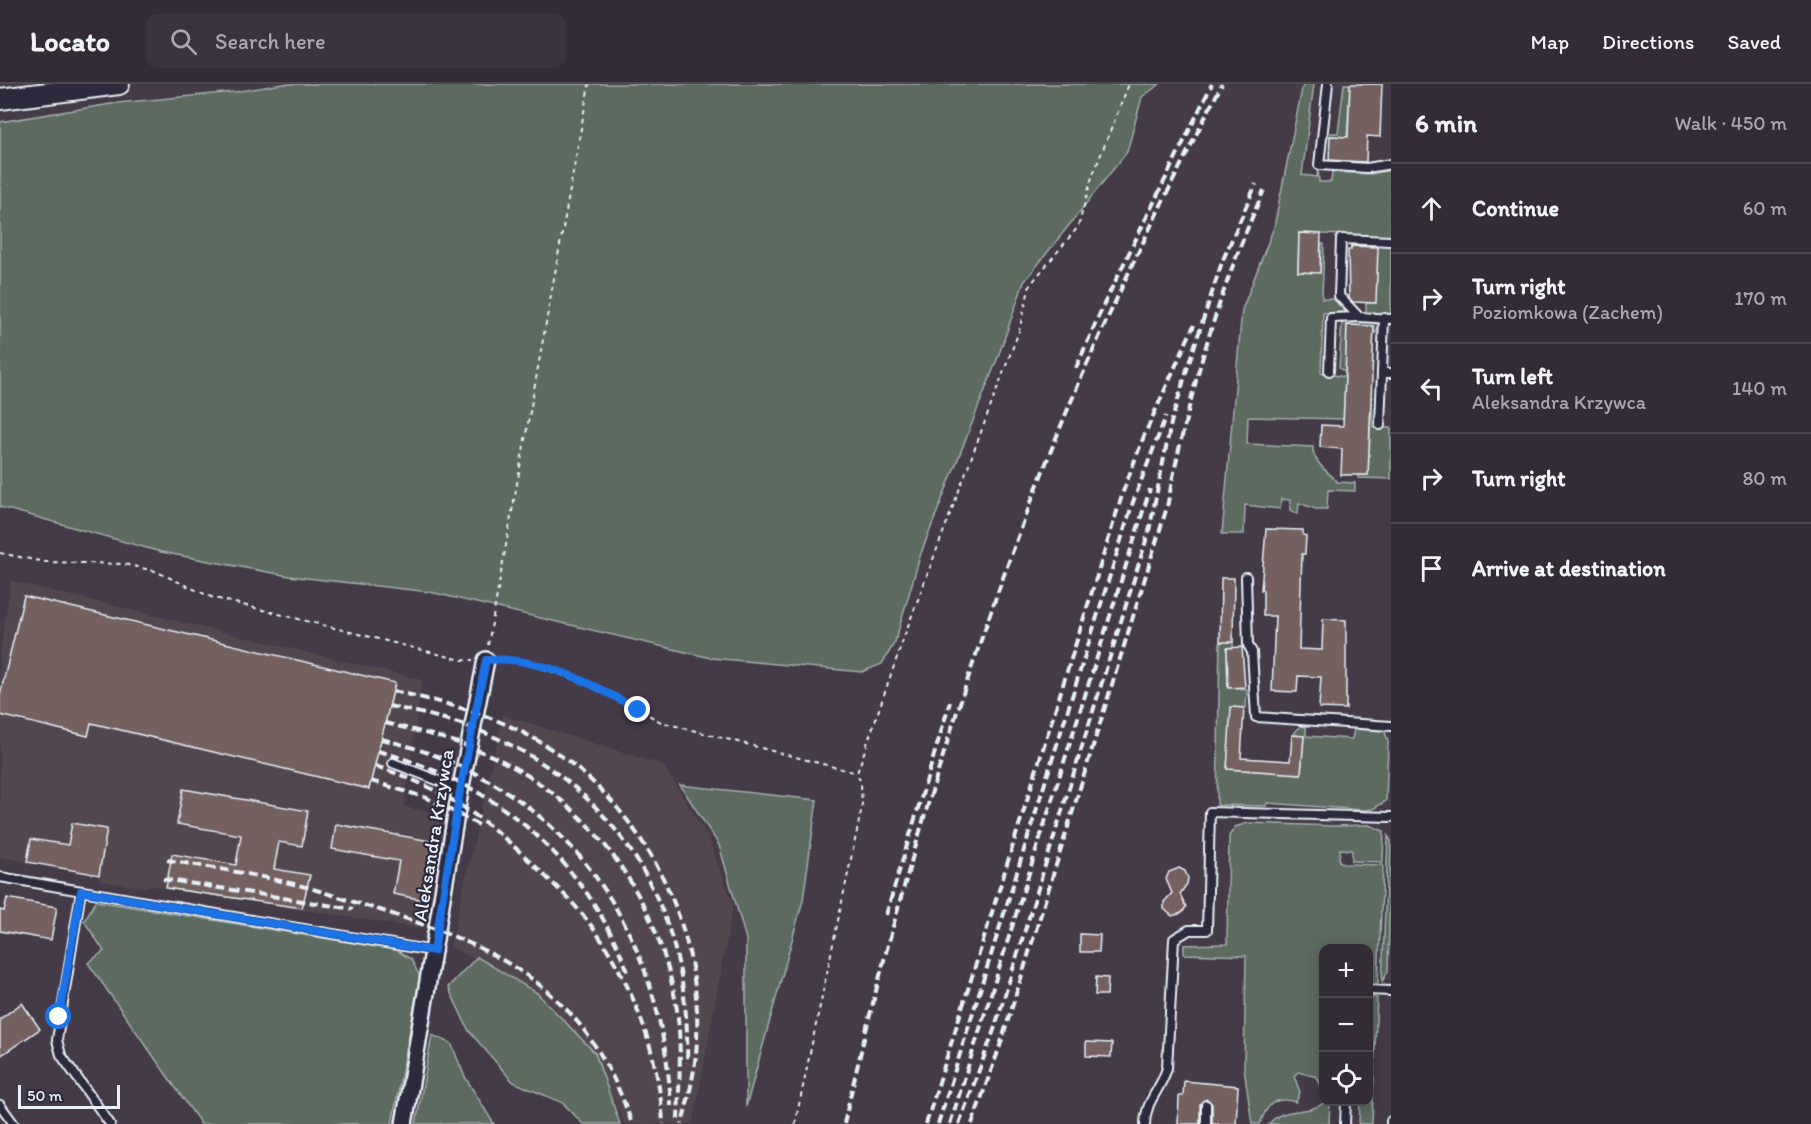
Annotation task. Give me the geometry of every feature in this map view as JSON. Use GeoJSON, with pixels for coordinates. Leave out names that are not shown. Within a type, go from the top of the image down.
{"type":"FeatureCollection","features":[{"type":"Feature","properties":{"kind":"street"},"geometry":{"type":"LineString","coordinates":[[0,99],[119,84]]}},
{"type":"Feature","properties":{"kind":"street","name":"Aleksandra Krzywca"},"geometry":{"type":"LineString","coordinates":[[404,1124],[460,789],[486,660]]}},
{"type":"Feature","properties":{"kind":"lane"},"geometry":{"type":"LineString","coordinates":[[1328,84],[1319,165],[1366,168],[1391,164]]}},
{"type":"Feature","properties":{"kind":"lane"},"geometry":{"type":"LineString","coordinates":[[1359,317],[1340,297],[1341,239],[1391,241]]}},
{"type":"Feature","properties":{"kind":"lane"},"geometry":{"type":"LineString","coordinates":[[1329,371],[1331,318],[1387,318],[1387,373],[1380,425]]}},
{"type":"Feature","properties":{"kind":"lane"},"geometry":{"type":"LineString","coordinates":[[1246,577],[1248,645],[1252,652],[1256,717],[1391,726]]}},
{"type":"Feature","properties":{"kind":"lane"},"geometry":{"type":"LineString","coordinates":[[393,762],[460,789]]}},
{"type":"Feature","properties":{"kind":"lane"},"geometry":{"type":"LineString","coordinates":[[1145,1124],[1146,1107],[1164,1080],[1167,1068],[1174,939],[1189,930],[1207,930],[1210,812],[1391,817]]}},
{"type":"Feature","properties":{"kind":"lane"},"geometry":{"type":"LineString","coordinates":[[0,877],[434,951]]}},
{"type":"Feature","properties":{"kind":"lane"},"geometry":{"type":"LineString","coordinates":[[81,891],[57,1040],[61,1055],[110,1124]]}},
{"type":"Feature","properties":{"kind":"lane"},"geometry":{"type":"LineString","coordinates":[[1373,990],[1391,991]]}},
{"type":"Feature","properties":{"kind":"lane"},"geometry":{"type":"LineString","coordinates":[[0,1105],[14,1124]]}},
{"type":"Feature","properties":{"kind":"lane"},"geometry":{"type":"LineString","coordinates":[[1206,1105],[1206,1124]]}},
{"type":"Feature","properties":{"kind":"lane"},"geometry":{"type":"LineString","coordinates":[[1345,1124],[1346,1106]]}},
{"type":"Feature","properties":{"kind":"path"},"geometry":{"type":"LineString","coordinates":[[486,660],[588,84]]}},
{"type":"Feature","properties":{"kind":"path"},"geometry":{"type":"LineString","coordinates":[[795,1124],[862,807],[861,783],[857,773],[904,634],[1019,330],[1030,285],[1078,227],[1092,177],[1130,84]]}},
{"type":"Feature","properties":{"kind":"path"},"geometry":{"type":"LineString","coordinates":[[0,553],[45,562],[124,564],[155,571],[211,597],[462,660],[505,658],[535,665],[601,688],[662,722],[857,773]]}},
{"type":"Feature","properties":{"kind":"shaded area"},"geometry":{"type":"Polygon","coordinates":[[[11,581],[422,680],[404,807],[441,814],[423,929],[166,888],[152,886],[145,888],[100,881],[98,875],[0,857],[0,654],[11,581]]]}},
{"type":"Feature","properties":{"kind":"shaded area"},"geometry":{"type":"Polygon","coordinates":[[[503,715],[663,765],[708,837],[733,905],[693,1124],[625,1124],[590,1055],[502,973],[450,947],[503,715]]]}},
{"type":"Feature","properties":{"kind":"green space"},"geometry":{"type":"Polygon","coordinates":[[[283,84],[1160,84],[1142,97],[1127,152],[1024,282],[998,357],[921,553],[895,642],[882,664],[862,672],[711,658],[430,592],[289,576],[161,552],[0,507],[0,122],[117,103],[235,92],[283,84]]]}},
{"type":"Feature","properties":{"kind":"green space"},"geometry":{"type":"Polygon","coordinates":[[[1303,84],[1314,84],[1302,175],[1317,177],[1318,168],[1319,182],[1331,182],[1332,172],[1371,174],[1391,170],[1391,237],[1299,233],[1298,272],[1320,272],[1321,244],[1324,244],[1322,299],[1333,299],[1346,312],[1323,313],[1321,373],[1345,377],[1344,419],[1248,417],[1247,444],[1313,447],[1315,457],[1325,470],[1337,482],[1355,483],[1355,491],[1328,490],[1327,509],[1316,509],[1299,503],[1298,514],[1290,510],[1290,500],[1281,499],[1280,509],[1245,505],[1244,534],[1222,534],[1242,310],[1274,227],[1303,84]]]}},
{"type":"Feature","properties":{"kind":"green space"},"geometry":{"type":"Polygon","coordinates":[[[1344,84],[1350,84],[1347,137],[1327,136],[1327,133],[1338,133],[1344,84]]]}},
{"type":"Feature","properties":{"kind":"green space"},"geometry":{"type":"Polygon","coordinates":[[[1353,243],[1391,244],[1391,315],[1366,315],[1366,303],[1375,303],[1351,246],[1353,243]]]}},
{"type":"Feature","properties":{"kind":"green space"},"geometry":{"type":"Polygon","coordinates":[[[1342,321],[1377,321],[1380,324],[1376,333],[1374,333],[1374,326],[1347,325],[1346,373],[1339,368],[1342,321]]]}},
{"type":"Feature","properties":{"kind":"green space"},"geometry":{"type":"Polygon","coordinates":[[[1372,395],[1373,427],[1391,428],[1391,479],[1358,478],[1358,475],[1368,475],[1372,395]]]}},
{"type":"Feature","properties":{"kind":"green space"},"geometry":{"type":"Polygon","coordinates":[[[1220,642],[1233,642],[1233,647],[1227,648],[1228,687],[1247,689],[1246,708],[1232,707],[1227,769],[1301,774],[1304,737],[1293,734],[1301,726],[1306,727],[1306,736],[1352,739],[1354,729],[1385,731],[1388,742],[1386,801],[1373,809],[1364,810],[1267,803],[1266,806],[1217,805],[1220,642]]]}},
{"type":"Feature","properties":{"kind":"green space"},"geometry":{"type":"Polygon","coordinates":[[[680,785],[817,800],[803,900],[746,1107],[746,939],[719,845],[680,785]]]}},
{"type":"Feature","properties":{"kind":"green space"},"geometry":{"type":"Polygon","coordinates":[[[1248,823],[1369,825],[1384,831],[1383,862],[1352,861],[1352,850],[1340,849],[1339,861],[1344,864],[1383,865],[1378,984],[1373,984],[1373,944],[1319,944],[1319,1081],[1317,1077],[1298,1072],[1294,1076],[1300,1092],[1296,1102],[1282,1100],[1273,1103],[1260,1124],[1252,1124],[1244,1068],[1246,956],[1184,954],[1184,945],[1227,944],[1229,836],[1235,827],[1248,823]]]}},
{"type":"Feature","properties":{"kind":"green space"},"geometry":{"type":"Polygon","coordinates":[[[1388,836],[1391,841],[1388,971],[1382,982],[1388,836]]]}},
{"type":"Feature","properties":{"kind":"green space"},"geometry":{"type":"Polygon","coordinates":[[[96,901],[396,950],[411,959],[420,977],[392,1124],[201,1124],[88,963],[104,951],[84,921],[96,901]]]}},
{"type":"Feature","properties":{"kind":"green space"},"geometry":{"type":"Polygon","coordinates":[[[477,957],[537,993],[595,1053],[620,1124],[583,1124],[563,1103],[513,1082],[469,1031],[448,987],[477,957]]]}},
{"type":"Feature","properties":{"kind":"green space"},"geometry":{"type":"Polygon","coordinates":[[[1373,997],[1377,998],[1373,1099],[1373,997]]]}},
{"type":"Feature","properties":{"kind":"green space"},"geometry":{"type":"Polygon","coordinates":[[[432,1035],[451,1043],[465,1077],[494,1124],[416,1124],[432,1035]]]}},
{"type":"Feature","properties":{"kind":"green space"},"geometry":{"type":"Polygon","coordinates":[[[1330,1106],[1329,1124],[1269,1124],[1275,1118],[1289,1112],[1330,1106]]]}},
{"type":"Feature","properties":{"kind":"green space"},"geometry":{"type":"Polygon","coordinates":[[[1360,1106],[1373,1106],[1372,1124],[1359,1124],[1360,1106]]]}},
{"type":"Feature","properties":{"kind":"building"},"geometry":{"type":"Polygon","coordinates":[[[1350,84],[1382,84],[1380,137],[1367,136],[1366,162],[1329,160],[1330,136],[1348,137],[1350,84]]]}},
{"type":"Feature","properties":{"kind":"building"},"geometry":{"type":"Polygon","coordinates":[[[1299,233],[1321,234],[1320,273],[1298,272],[1299,233]]]}},
{"type":"Feature","properties":{"kind":"building"},"geometry":{"type":"Polygon","coordinates":[[[1351,246],[1378,247],[1376,303],[1353,302],[1349,298],[1348,250],[1351,250],[1351,246]]]}},
{"type":"Feature","properties":{"kind":"building"},"geometry":{"type":"Polygon","coordinates":[[[1347,325],[1374,326],[1368,475],[1341,475],[1342,449],[1320,447],[1321,425],[1343,426],[1347,325]]]}},
{"type":"Feature","properties":{"kind":"building"},"geometry":{"type":"Polygon","coordinates":[[[1266,529],[1303,530],[1303,535],[1306,536],[1305,554],[1302,554],[1299,649],[1322,650],[1323,619],[1346,620],[1346,709],[1319,708],[1321,677],[1298,676],[1297,692],[1272,691],[1275,616],[1263,616],[1263,590],[1261,590],[1266,529]]]}},
{"type":"Feature","properties":{"kind":"building"},"geometry":{"type":"Polygon","coordinates":[[[1221,578],[1234,578],[1233,642],[1220,642],[1221,578]]]}},
{"type":"Feature","properties":{"kind":"building"},"geometry":{"type":"Polygon","coordinates":[[[24,596],[395,683],[369,789],[91,723],[88,736],[0,715],[0,695],[24,596]]]}},
{"type":"Feature","properties":{"kind":"building"},"geometry":{"type":"Polygon","coordinates":[[[1242,647],[1245,687],[1228,688],[1227,648],[1242,647]]]}},
{"type":"Feature","properties":{"kind":"building"},"geometry":{"type":"Polygon","coordinates":[[[1231,707],[1244,708],[1241,758],[1290,761],[1292,735],[1304,736],[1301,774],[1227,769],[1231,707]]]}},
{"type":"Feature","properties":{"kind":"building"},"geometry":{"type":"Polygon","coordinates":[[[183,789],[308,811],[302,846],[279,842],[274,869],[310,875],[302,908],[166,888],[172,854],[236,865],[241,835],[177,824],[183,789]]]}},
{"type":"Feature","properties":{"kind":"building"},"geometry":{"type":"Polygon","coordinates":[[[72,823],[107,829],[99,875],[27,862],[31,839],[68,845],[72,823]]]}},
{"type":"Feature","properties":{"kind":"building"},"geometry":{"type":"Polygon","coordinates":[[[336,824],[436,842],[424,900],[393,894],[399,861],[332,849],[336,824]]]}},
{"type":"Feature","properties":{"kind":"building"},"geometry":{"type":"Polygon","coordinates":[[[1179,868],[1185,871],[1188,878],[1180,894],[1186,907],[1182,913],[1172,916],[1164,909],[1164,902],[1172,893],[1166,879],[1169,872],[1179,868]]]}},
{"type":"Feature","properties":{"kind":"building"},"geometry":{"type":"Polygon","coordinates":[[[7,898],[57,907],[51,940],[0,931],[0,910],[4,911],[7,898]]]}},
{"type":"Feature","properties":{"kind":"building"},"geometry":{"type":"Polygon","coordinates":[[[1080,934],[1100,935],[1099,952],[1080,952],[1080,934]]]}},
{"type":"Feature","properties":{"kind":"building"},"geometry":{"type":"Polygon","coordinates":[[[1096,977],[1108,978],[1107,995],[1095,995],[1096,977]]]}},
{"type":"Feature","properties":{"kind":"building"},"geometry":{"type":"Polygon","coordinates":[[[22,1003],[40,1029],[0,1056],[0,1019],[22,1003]]]}},
{"type":"Feature","properties":{"kind":"building"},"geometry":{"type":"Polygon","coordinates":[[[1086,1042],[1112,1043],[1111,1057],[1086,1056],[1086,1042]]]}},
{"type":"Feature","properties":{"kind":"building"},"geometry":{"type":"Polygon","coordinates":[[[1184,1081],[1238,1086],[1236,1124],[1212,1124],[1212,1104],[1207,1099],[1200,1104],[1200,1124],[1178,1124],[1179,1096],[1183,1096],[1184,1081]]]}},
{"type":"Feature","properties":{"kind":"railway"},"geometry":{"type":"LineString","coordinates":[[1076,368],[1104,304],[1212,84]]}},
{"type":"Feature","properties":{"kind":"railway"},"geometry":{"type":"LineString","coordinates":[[844,1124],[886,952],[935,782],[1020,531],[1071,401],[1112,309],[1222,84]]}},
{"type":"Feature","properties":{"kind":"railway"},"geometry":{"type":"LineString","coordinates":[[959,1124],[994,1030],[1149,531],[1171,423],[1188,366],[1222,262],[1256,184]]}},
{"type":"Feature","properties":{"kind":"railway"},"geometry":{"type":"LineString","coordinates":[[972,1124],[1000,1046],[1167,507],[1175,466],[1206,346],[1232,267],[1264,190]]}},
{"type":"Feature","properties":{"kind":"railway"},"geometry":{"type":"LineString","coordinates":[[926,1124],[1124,489],[1144,436],[1194,325]]}},
{"type":"Feature","properties":{"kind":"railway"},"geometry":{"type":"LineString","coordinates":[[938,1124],[1133,502],[1166,416]]}},
{"type":"Feature","properties":{"kind":"railway"},"geometry":{"type":"LineString","coordinates":[[950,1124],[1150,489]]}},
{"type":"Feature","properties":{"kind":"railway"},"geometry":{"type":"LineString","coordinates":[[393,691],[475,712],[522,732],[562,757],[598,787],[628,822],[654,860],[674,902],[688,946],[696,992],[697,1039],[694,1071],[682,1124]]}},
{"type":"Feature","properties":{"kind":"railway"},"geometry":{"type":"LineString","coordinates":[[886,915],[950,702]]}},
{"type":"Feature","properties":{"kind":"railway"},"geometry":{"type":"LineString","coordinates":[[389,706],[474,728],[534,758],[575,788],[611,824],[640,865],[662,909],[677,958],[685,1009],[687,1063]]}},
{"type":"Feature","properties":{"kind":"railway"},"geometry":{"type":"LineString","coordinates":[[385,723],[467,746],[494,757],[530,777],[562,801],[591,829],[617,861],[638,895],[655,932],[668,970],[677,1010],[679,1037],[678,1119]]}},
{"type":"Feature","properties":{"kind":"railway"},"geometry":{"type":"LineString","coordinates":[[381,739],[446,760],[502,789],[551,826],[591,870],[623,921],[647,978],[663,1040],[671,1106]]}},
{"type":"Feature","properties":{"kind":"railway"},"geometry":{"type":"LineString","coordinates":[[378,751],[421,765],[461,783],[497,805],[531,830],[561,860],[587,893],[609,931],[628,972]]}},
{"type":"Feature","properties":{"kind":"railway"},"geometry":{"type":"LineString","coordinates":[[375,766],[399,774],[442,794],[480,819],[517,849],[583,915],[614,961],[639,1013],[655,1068],[663,1124]]}},
{"type":"Feature","properties":{"kind":"railway"},"geometry":{"type":"LineString","coordinates":[[371,781],[427,798],[479,825]]}},
{"type":"Feature","properties":{"kind":"railway"},"geometry":{"type":"LineString","coordinates":[[167,860],[254,875],[315,890],[425,925],[503,960],[536,982],[565,1008],[591,1040],[613,1078],[632,1124]]}},
{"type":"Feature","properties":{"kind":"railway"},"geometry":{"type":"LineString","coordinates":[[163,879],[353,909]]}},
{"type":"Feature","properties":{"kind":"route"},"geometry":{"type":"LineString","coordinates":[[59,1017],[81,891],[434,951],[460,791],[486,660],[505,658],[567,675],[601,688],[638,710]]}}]}
